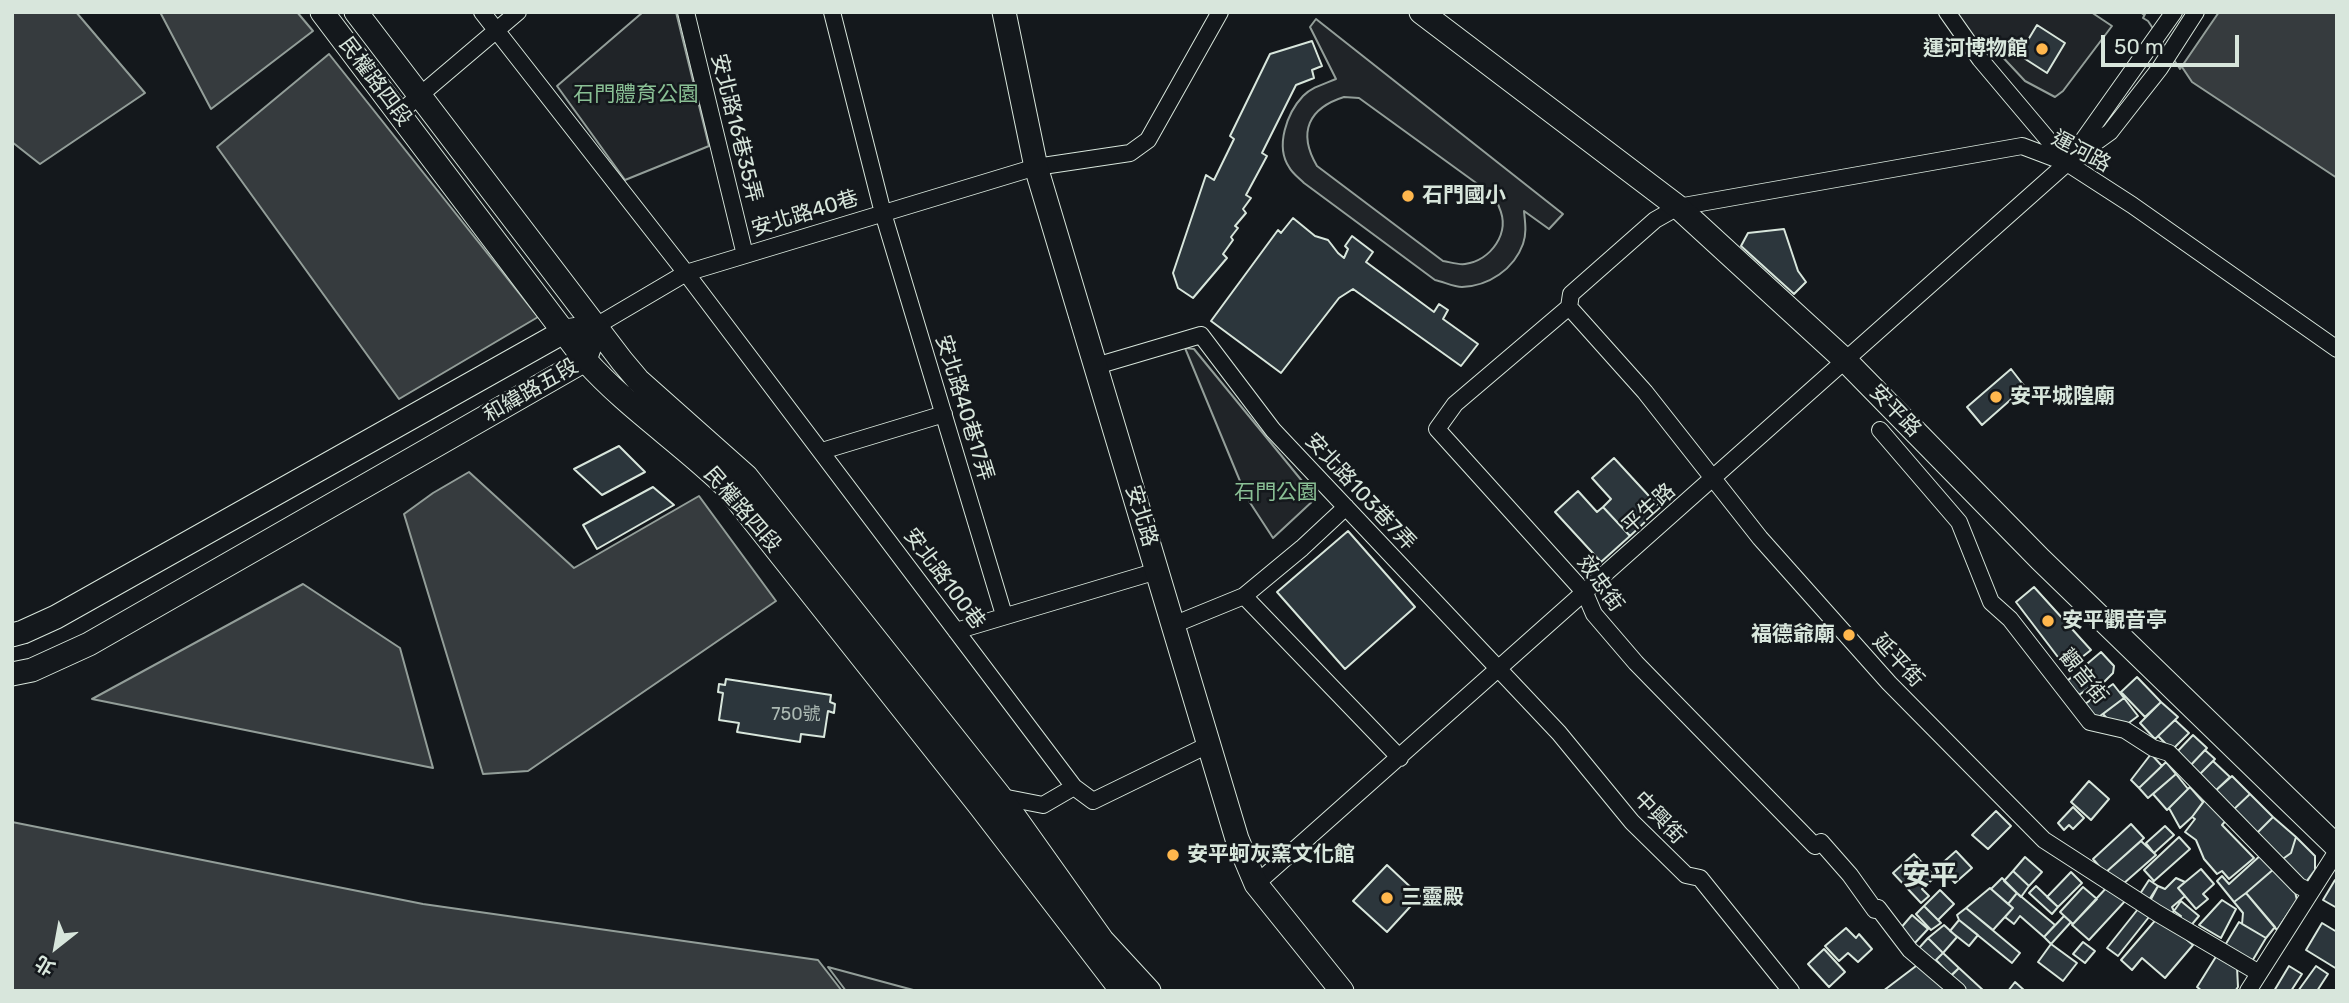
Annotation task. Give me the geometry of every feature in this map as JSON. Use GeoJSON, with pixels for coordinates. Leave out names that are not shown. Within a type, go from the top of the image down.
{"type":"FeatureCollection","features":[{"type":"Feature","properties":{"kind":"street","name":"民權路四段"},"geometry":{"type":"LineString","coordinates":[[322,12],[585,360],[624,399],[728,488],[1102,940],[1149,991]]}},
{"type":"Feature","properties":{"kind":"street","name":"民權路四段"},"geometry":{"type":"LineString","coordinates":[[356,12],[638,380],[746,476],[989,801],[1122,991]]}},
{"type":"Feature","properties":{"kind":"street","name":"安北路100巷"},"geometry":{"type":"LineString","coordinates":[[482,12],[687,273],[1074,787]]}},
{"type":"Feature","properties":{"kind":"street"},"geometry":{"type":"LineString","coordinates":[[399,113],[518,12]]}},
{"type":"Feature","properties":{"kind":"street","name":"安北路16巷35弄"},"geometry":{"type":"LineString","coordinates":[[686,12],[745,255]]}},
{"type":"Feature","properties":{"kind":"street","name":"安北路40巷17弄"},"geometry":{"type":"LineString","coordinates":[[832,12],[883,213],[1004,615]]}},
{"type":"Feature","properties":{"kind":"street","name":"安北路"},"geometry":{"type":"LineString","coordinates":[[1003,12],[1036,167],[1237,839],[1256,884],[1342,991]]}},
{"type":"Feature","properties":{"kind":"street","name":"安北路40巷"},"geometry":{"type":"LineString","coordinates":[[596,326],[687,273],[1036,167],[1130,153],[1140,148],[1148,140],[1220,12]]}},
{"type":"Feature","properties":{"kind":"street","name":"安平路"},"geometry":{"type":"LineString","coordinates":[[1421,12],[1678,207],[1846,361],[2040,559],[2337,849]]}},
{"type":"Feature","properties":{"kind":"street"},"geometry":{"type":"LineString","coordinates":[[1947,12],[1980,58],[2067,163]]}},
{"type":"Feature","properties":{"kind":"street"},"geometry":{"type":"LineString","coordinates":[[2067,163],[2174,12]]}},
{"type":"Feature","properties":{"kind":"street"},"geometry":{"type":"LineString","coordinates":[[2067,163],[2110,132],[2160,68],[2196,12]]}},
{"type":"Feature","properties":{"kind":"street","name":"運河路"},"geometry":{"type":"LineString","coordinates":[[1678,207],[2021,146],[2067,163],[2132,205],[2337,349]]}},
{"type":"Feature","properties":{"kind":"street","name":"平生路"},"geometry":{"type":"LineString","coordinates":[[1256,884],[2067,163]]}},
{"type":"Feature","properties":{"kind":"street","name":"效忠街"},"geometry":{"type":"LineString","coordinates":[[1678,207],[1654,220],[1571,294],[1569,307],[1455,404],[1437,429],[1585,593],[1594,614],[1636,663],[1815,846],[1821,842],[1910,950],[1958,991]]}},
{"type":"Feature","properties":{"kind":"street","name":"延平街"},"geometry":{"type":"LineString","coordinates":[[1569,307],[1645,393],[1760,538],[1889,683],[2044,840],[2157,913],[2259,974]]}},
{"type":"Feature","properties":{"kind":"street","name":"和緯路五段"},"geometry":{"type":"LineString","coordinates":[[12,635],[56,617],[565,331],[596,326],[585,360],[89,644],[32,670],[12,674]]}},
{"type":"Feature","properties":{"kind":"street","name":"安北路103巷7弄"},"geometry":{"type":"LineString","coordinates":[[1096,366],[1201,335],[1273,430],[1498,669]]}},
{"type":"Feature","properties":{"kind":"street"},"geometry":{"type":"LineString","coordinates":[[821,451],[944,415]]}},
{"type":"Feature","properties":{"kind":"street","name":"觀音街"},"geometry":{"type":"LineString","coordinates":[[1880,430],[1959,523],[1991,602],[2010,619],[2090,722],[2124,730],[2153,748],[2169,753],[2299,886],[2311,892]]}},
{"type":"Feature","properties":{"kind":"street"},"geometry":{"type":"LineString","coordinates":[[1173,625],[1244,596],[1303,548],[1346,507]]}},
{"type":"Feature","properties":{"kind":"street"},"geometry":{"type":"LineString","coordinates":[[956,631],[1157,571]]}},
{"type":"Feature","properties":{"kind":"street"},"geometry":{"type":"LineString","coordinates":[[1244,596],[1400,758]]}},
{"type":"Feature","properties":{"kind":"street","name":"中興街"},"geometry":{"type":"LineString","coordinates":[[1498,669],[1559,733],[1632,822],[1686,875],[1700,878],[1791,991]]}},
{"type":"Feature","properties":{"kind":"street"},"geometry":{"type":"LineString","coordinates":[[989,801],[1043,805],[1074,787],[1093,802],[1210,744]]}},
{"type":"Feature","properties":{"kind":"street"},"geometry":{"type":"LineString","coordinates":[[2248,991],[2337,849]]}},
{"type":"Feature","properties":{"kind":"green space","name":"石門體育公園"},"geometry":{"type":"Polygon","coordinates":[[[643,12],[676,12],[709,146],[625,180],[557,86],[643,12]]]}},
{"type":"Feature","properties":{"kind":"green space"},"geometry":{"type":"Polygon","coordinates":[[[1956,12],[2091,12],[2112,26],[2063,91],[2055,97],[2025,81],[1996,50],[1986,56],[1956,12]]]}},
{"type":"Feature","properties":{"kind":"green space"},"geometry":{"type":"Polygon","coordinates":[[[1316,19],[1563,214],[1549,229],[1524,211],[1525,236],[1519,253],[1507,268],[1491,280],[1462,287],[1435,280],[1304,183],[1285,159],[1285,130],[1297,103],[1318,86],[1336,79],[1310,27],[1316,19]],[[1344,97],[1332,102],[1322,108],[1310,123],[1308,142],[1317,166],[1443,261],[1465,264],[1483,257],[1496,244],[1502,226],[1498,205],[1490,193],[1359,98],[1344,97]]]}},
{"type":"Feature","properties":{"kind":"green space","name":"石門公園"},"geometry":{"type":"Polygon","coordinates":[[[1185,348],[1194,349],[1316,498],[1273,538],[1247,498],[1185,348]]]}},
{"type":"Feature","properties":{"kind":"green space"},"geometry":{"type":"Polygon","coordinates":[[[828,967],[917,991],[846,991],[828,967]]]}},
{"type":"Feature","properties":{"kind":"shaded area"},"geometry":{"type":"Polygon","coordinates":[[[12,12],[76,12],[145,93],[40,164],[12,142],[12,12]]]}},
{"type":"Feature","properties":{"kind":"shaded area"},"geometry":{"type":"Polygon","coordinates":[[[160,12],[297,12],[313,31],[211,109],[160,12]]]}},
{"type":"Feature","properties":{"kind":"shaded area"},"geometry":{"type":"Polygon","coordinates":[[[2140,12],[2337,12],[2337,178],[2192,82],[2150,19],[2140,12]]]}},
{"type":"Feature","properties":{"kind":"shaded area"},"geometry":{"type":"Polygon","coordinates":[[[329,54],[538,317],[399,399],[217,147],[329,54]]]}},
{"type":"Feature","properties":{"kind":"shaded area"},"geometry":{"type":"Polygon","coordinates":[[[469,472],[574,568],[699,496],[776,601],[528,771],[483,774],[404,514],[469,472]]]}},
{"type":"Feature","properties":{"kind":"shaded area"},"geometry":{"type":"Polygon","coordinates":[[[303,584],[400,648],[433,768],[92,699],[303,584]]]}},
{"type":"Feature","properties":{"kind":"shaded area"},"geometry":{"type":"Polygon","coordinates":[[[12,822],[423,904],[818,960],[842,991],[12,991],[12,822]]]}},
{"type":"Feature","properties":{"kind":"pier"},"geometry":{"type":"Polygon","coordinates":[[[2146,12],[2219,12],[2180,69],[2148,21],[2143,18],[2146,12]]]}},
{"type":"Feature","properties":{"kind":"building","name":"運河博物館"},"geometry":{"type":"Polygon","coordinates":[[[2037,25],[2065,43],[2047,73],[2019,55],[2037,25]]]}},
{"type":"Feature","properties":{"kind":"building"},"geometry":{"type":"Polygon","coordinates":[[[1312,41],[1322,66],[1312,70],[1314,78],[1296,85],[1262,153],[1267,156],[1246,195],[1251,198],[1243,209],[1246,213],[1235,226],[1238,228],[1231,237],[1233,240],[1223,254],[1227,258],[1193,298],[1178,288],[1173,273],[1206,175],[1214,180],[1234,139],[1230,136],[1270,54],[1312,41]]]}},
{"type":"Feature","properties":{"kind":"building"},"geometry":{"type":"Polygon","coordinates":[[[1293,218],[1315,236],[1328,240],[1344,258],[1348,249],[1345,246],[1352,236],[1373,252],[1366,262],[1434,312],[1439,304],[1448,310],[1443,319],[1478,344],[1461,366],[1353,289],[1339,298],[1281,373],[1211,321],[1278,230],[1281,233],[1293,218]]]}},
{"type":"Feature","properties":{"kind":"building"},"geometry":{"type":"Polygon","coordinates":[[[1784,229],[1798,271],[1806,282],[1794,294],[1741,246],[1748,233],[1784,229]]]}},
{"type":"Feature","properties":{"kind":"building","name":"安平城隍廟"},"geometry":{"type":"Polygon","coordinates":[[[2011,369],[2025,387],[1982,425],[1967,407],[2011,369]]]}},
{"type":"Feature","properties":{"kind":"building"},"geometry":{"type":"Polygon","coordinates":[[[619,446],[645,472],[602,495],[574,469],[619,446]]]}},
{"type":"Feature","properties":{"kind":"building"},"geometry":{"type":"Polygon","coordinates":[[[1614,458],[1660,508],[1630,536],[1603,507],[1611,499],[1592,478],[1614,458]]]}},
{"type":"Feature","properties":{"kind":"building"},"geometry":{"type":"Polygon","coordinates":[[[653,487],[674,505],[597,549],[583,525],[653,487]]]}},
{"type":"Feature","properties":{"kind":"building"},"geometry":{"type":"Polygon","coordinates":[[[1578,491],[1597,512],[1603,507],[1630,536],[1601,562],[1555,512],[1578,491]]]}},
{"type":"Feature","properties":{"kind":"building"},"geometry":{"type":"Polygon","coordinates":[[[1348,531],[1415,607],[1345,669],[1277,592],[1348,531]]]}},
{"type":"Feature","properties":{"kind":"building","name":"安平觀音亭"},"geometry":{"type":"Polygon","coordinates":[[[2034,587],[2091,650],[2067,669],[2016,602],[2034,587]]]}},
{"type":"Feature","properties":{"kind":"building"},"geometry":{"type":"Polygon","coordinates":[[[2101,652],[2114,666],[2113,673],[2098,688],[2094,684],[2079,695],[2067,681],[2101,652]]]}},
{"type":"Feature","properties":{"kind":"building"},"geometry":{"type":"Polygon","coordinates":[[[2137,677],[2161,702],[2145,717],[2121,692],[2137,677]]]}},
{"type":"Feature","properties":{"kind":"building"},"geometry":{"type":"Polygon","coordinates":[[[726,679],[831,695],[830,702],[835,704],[834,713],[828,711],[824,737],[801,734],[800,742],[737,732],[739,723],[719,720],[723,693],[718,692],[719,684],[725,685],[726,679]]]}},
{"type":"Feature","properties":{"kind":"building"},"geometry":{"type":"Polygon","coordinates":[[[2113,684],[2124,698],[2096,719],[2085,704],[2113,684]]]}},
{"type":"Feature","properties":{"kind":"building"},"geometry":{"type":"Polygon","coordinates":[[[2124,698],[2138,716],[2126,725],[2112,724],[2103,714],[2124,698]]]}},
{"type":"Feature","properties":{"kind":"building"},"geometry":{"type":"Polygon","coordinates":[[[2161,702],[2178,717],[2155,739],[2140,723],[2161,702]]]}},
{"type":"Feature","properties":{"kind":"building"},"geometry":{"type":"Polygon","coordinates":[[[2175,720],[2189,733],[2172,750],[2158,736],[2175,720]]]}},
{"type":"Feature","properties":{"kind":"building"},"geometry":{"type":"Polygon","coordinates":[[[2193,735],[2207,748],[2188,768],[2174,755],[2193,735]]]}},
{"type":"Feature","properties":{"kind":"building"},"geometry":{"type":"Polygon","coordinates":[[[2205,750],[2215,759],[2199,775],[2190,766],[2205,750]]]}},
{"type":"Feature","properties":{"kind":"building"},"geometry":{"type":"Polygon","coordinates":[[[2151,754],[2162,766],[2139,788],[2131,780],[2151,754]]]}},
{"type":"Feature","properties":{"kind":"building"},"geometry":{"type":"Polygon","coordinates":[[[2213,761],[2230,777],[2213,793],[2197,777],[2213,761]]]}},
{"type":"Feature","properties":{"kind":"building"},"geometry":{"type":"Polygon","coordinates":[[[2166,762],[2176,774],[2148,798],[2139,788],[2166,762]]]}},
{"type":"Feature","properties":{"kind":"building"},"geometry":{"type":"Polygon","coordinates":[[[2176,774],[2188,789],[2167,810],[2153,794],[2176,774]]]}},
{"type":"Feature","properties":{"kind":"building"},"geometry":{"type":"Polygon","coordinates":[[[2232,776],[2250,794],[2232,811],[2213,793],[2232,776]]]}},
{"type":"Feature","properties":{"kind":"building"},"geometry":{"type":"Polygon","coordinates":[[[2089,781],[2109,799],[2091,820],[2071,802],[2089,781]]]}},
{"type":"Feature","properties":{"kind":"building"},"geometry":{"type":"Polygon","coordinates":[[[2190,787],[2203,802],[2180,828],[2169,808],[2190,787]]]}},
{"type":"Feature","properties":{"kind":"building"},"geometry":{"type":"Polygon","coordinates":[[[2250,794],[2273,817],[2255,835],[2232,811],[2250,794]]]}},
{"type":"Feature","properties":{"kind":"building"},"geometry":{"type":"Polygon","coordinates":[[[2208,796],[2228,818],[2222,825],[2254,858],[2229,879],[2222,871],[2217,874],[2204,859],[2196,840],[2185,832],[2195,819],[2192,817],[2208,796]]]}},
{"type":"Feature","properties":{"kind":"building"},"geometry":{"type":"Polygon","coordinates":[[[2073,807],[2084,818],[2073,829],[2069,825],[2064,830],[2058,823],[2073,807]]]}},
{"type":"Feature","properties":{"kind":"building"},"geometry":{"type":"Polygon","coordinates":[[[1996,811],[2011,826],[1988,849],[1972,835],[1996,811]]]}},
{"type":"Feature","properties":{"kind":"building"},"geometry":{"type":"Polygon","coordinates":[[[2273,817],[2296,837],[2291,853],[2280,861],[2255,835],[2273,817]]]}},
{"type":"Feature","properties":{"kind":"building"},"geometry":{"type":"Polygon","coordinates":[[[2131,824],[2144,838],[2105,873],[2093,859],[2131,824]]]}},
{"type":"Feature","properties":{"kind":"building"},"geometry":{"type":"Polygon","coordinates":[[[2165,826],[2174,835],[2154,853],[2146,843],[2165,826]]]}},
{"type":"Feature","properties":{"kind":"building"},"geometry":{"type":"Polygon","coordinates":[[[2179,837],[2190,849],[2154,881],[2144,870],[2179,837]]]}},
{"type":"Feature","properties":{"kind":"building"},"geometry":{"type":"Polygon","coordinates":[[[2296,837],[2315,856],[2315,870],[2303,886],[2280,861],[2291,853],[2296,837]]]}},
{"type":"Feature","properties":{"kind":"building"},"geometry":{"type":"Polygon","coordinates":[[[2141,841],[2156,855],[2123,884],[2105,873],[2141,841]]]}},
{"type":"Feature","properties":{"kind":"building"},"geometry":{"type":"Polygon","coordinates":[[[1956,851],[1972,868],[1955,883],[1939,866],[1956,851]]]}},
{"type":"Feature","properties":{"kind":"building"},"geometry":{"type":"Polygon","coordinates":[[[1914,854],[1935,877],[1922,889],[1929,896],[1921,903],[1893,873],[1914,854]]]}},
{"type":"Feature","properties":{"kind":"building"},"geometry":{"type":"Polygon","coordinates":[[[2262,854],[2275,868],[2234,902],[2217,881],[2222,876],[2229,884],[2262,854]]]}},
{"type":"Feature","properties":{"kind":"building"},"geometry":{"type":"Polygon","coordinates":[[[2025,857],[2042,872],[2029,886],[2013,871],[2025,857]]]}},
{"type":"Feature","properties":{"kind":"building","name":"三靈殿"},"geometry":{"type":"Polygon","coordinates":[[[1387,865],[1420,896],[1387,932],[1353,901],[1387,865]]]}},
{"type":"Feature","properties":{"kind":"building"},"geometry":{"type":"Polygon","coordinates":[[[2275,868],[2295,892],[2297,900],[2277,930],[2246,893],[2275,868]]]}},
{"type":"Feature","properties":{"kind":"building"},"geometry":{"type":"Polygon","coordinates":[[[2201,869],[2214,884],[2203,894],[2208,899],[2196,909],[2178,888],[2201,869]]]}},
{"type":"Feature","properties":{"kind":"building"},"geometry":{"type":"Polygon","coordinates":[[[2013,871],[2029,886],[2021,897],[2004,881],[2013,871]]]}},
{"type":"Feature","properties":{"kind":"building"},"geometry":{"type":"Polygon","coordinates":[[[2071,872],[2082,883],[2058,907],[2047,897],[2071,872]]]}},
{"type":"Feature","properties":{"kind":"building"},"geometry":{"type":"Polygon","coordinates":[[[2002,878],[2017,893],[2008,904],[1991,889],[2002,878]]]}},
{"type":"Feature","properties":{"kind":"building"},"geometry":{"type":"Polygon","coordinates":[[[2176,878],[2185,882],[2178,888],[2185,896],[2172,907],[2174,911],[2168,918],[2150,901],[2158,886],[2165,889],[2176,878]]]}},
{"type":"Feature","properties":{"kind":"building"},"geometry":{"type":"Polygon","coordinates":[[[2149,880],[2158,886],[2147,903],[2138,897],[2149,880]]]}},
{"type":"Feature","properties":{"kind":"building"},"geometry":{"type":"Polygon","coordinates":[[[2337,880],[2337,908],[2323,900],[2337,880]]]}},
{"type":"Feature","properties":{"kind":"building"},"geometry":{"type":"Polygon","coordinates":[[[2109,885],[2126,900],[2089,940],[2072,925],[2109,885]]]}},
{"type":"Feature","properties":{"kind":"building"},"geometry":{"type":"Polygon","coordinates":[[[2036,886],[2058,907],[2052,914],[2029,893],[2036,886]]]}},
{"type":"Feature","properties":{"kind":"building"},"geometry":{"type":"Polygon","coordinates":[[[2083,887],[2097,899],[2073,924],[2060,912],[2083,887]]]}},
{"type":"Feature","properties":{"kind":"building"},"geometry":{"type":"Polygon","coordinates":[[[1990,888],[2013,908],[1993,930],[1966,908],[1990,888]]]}},
{"type":"Feature","properties":{"kind":"building"},"geometry":{"type":"Polygon","coordinates":[[[1940,890],[1954,904],[1938,920],[1924,906],[1940,890]]]}},
{"type":"Feature","properties":{"kind":"building"},"geometry":{"type":"Polygon","coordinates":[[[2017,893],[2055,925],[2044,937],[2020,916],[2014,924],[2005,917],[2013,908],[2008,904],[2017,893]]]}},
{"type":"Feature","properties":{"kind":"building"},"geometry":{"type":"Polygon","coordinates":[[[2246,893],[2275,927],[2266,938],[2242,924],[2243,913],[2234,902],[2246,893]]]}},
{"type":"Feature","properties":{"kind":"building"},"geometry":{"type":"Polygon","coordinates":[[[2222,900],[2236,909],[2221,938],[2199,925],[2222,900]]]}},
{"type":"Feature","properties":{"kind":"building"},"geometry":{"type":"Polygon","coordinates":[[[2181,901],[2199,916],[2188,929],[2176,922],[2181,916],[2174,911],[2181,901]]]}},
{"type":"Feature","properties":{"kind":"building"},"geometry":{"type":"Polygon","coordinates":[[[1924,906],[1941,923],[1931,930],[1916,914],[1924,906]]]}},
{"type":"Feature","properties":{"kind":"building"},"geometry":{"type":"Polygon","coordinates":[[[1966,908],[2020,953],[2012,963],[1959,920],[1957,915],[1966,908]]]}},
{"type":"Feature","properties":{"kind":"building"},"geometry":{"type":"Polygon","coordinates":[[[2138,909],[2149,917],[2118,956],[2107,948],[2138,909]]]}},
{"type":"Feature","properties":{"kind":"building"},"geometry":{"type":"Polygon","coordinates":[[[1912,915],[1928,929],[1914,944],[1899,930],[1912,915]]]}},
{"type":"Feature","properties":{"kind":"building"},"geometry":{"type":"Polygon","coordinates":[[[2064,916],[2071,922],[2051,944],[2044,937],[2064,916]]]}},
{"type":"Feature","properties":{"kind":"building"},"geometry":{"type":"Polygon","coordinates":[[[2159,916],[2193,945],[2165,978],[2142,958],[2132,970],[2121,960],[2159,916]]]}},
{"type":"Feature","properties":{"kind":"building"},"geometry":{"type":"Polygon","coordinates":[[[1959,920],[1978,935],[1969,946],[1950,931],[1959,920]]]}},
{"type":"Feature","properties":{"kind":"building"},"geometry":{"type":"Polygon","coordinates":[[[2239,922],[2266,938],[2251,963],[2224,947],[2239,922]]]}},
{"type":"Feature","properties":{"kind":"building"},"geometry":{"type":"Polygon","coordinates":[[[2322,923],[2337,932],[2337,969],[2306,950],[2322,923]]]}},
{"type":"Feature","properties":{"kind":"building"},"geometry":{"type":"Polygon","coordinates":[[[1944,925],[1957,937],[1943,953],[1928,938],[1944,925]]]}},
{"type":"Feature","properties":{"kind":"building"},"geometry":{"type":"Polygon","coordinates":[[[1846,928],[1856,938],[1859,934],[1872,949],[1858,962],[1848,953],[1839,961],[1825,946],[1846,928]]]}},
{"type":"Feature","properties":{"kind":"building"},"geometry":{"type":"Polygon","coordinates":[[[1928,938],[1943,953],[1934,962],[1919,948],[1928,938]]]}},
{"type":"Feature","properties":{"kind":"building"},"geometry":{"type":"Polygon","coordinates":[[[2083,942],[2095,951],[2085,963],[2073,954],[2083,942]]]}},
{"type":"Feature","properties":{"kind":"building"},"geometry":{"type":"Polygon","coordinates":[[[2051,944],[2077,963],[2063,981],[2038,962],[2051,944]]]}},
{"type":"Feature","properties":{"kind":"building"},"geometry":{"type":"Polygon","coordinates":[[[1824,949],[1845,972],[1829,987],[1808,964],[1824,949]]]}},
{"type":"Feature","properties":{"kind":"building"},"geometry":{"type":"Polygon","coordinates":[[[1943,953],[1959,968],[1951,976],[1936,960],[1943,953]]]}},
{"type":"Feature","properties":{"kind":"building"},"geometry":{"type":"Polygon","coordinates":[[[2217,955],[2237,967],[2238,987],[2235,991],[2202,991],[2197,987],[2217,955]]]}},
{"type":"Feature","properties":{"kind":"building"},"geometry":{"type":"Polygon","coordinates":[[[1920,963],[1948,991],[1883,991],[1920,963]]]}},
{"type":"Feature","properties":{"kind":"building"},"geometry":{"type":"Polygon","coordinates":[[[2289,966],[2302,974],[2291,991],[2274,991],[2289,966]]]}},
{"type":"Feature","properties":{"kind":"building"},"geometry":{"type":"Polygon","coordinates":[[[2316,966],[2328,974],[2317,991],[2298,991],[2316,966]]]}},
{"type":"Feature","properties":{"kind":"building"},"geometry":{"type":"Polygon","coordinates":[[[1959,968],[1984,991],[1961,991],[1947,979],[1959,968]]]}},
{"type":"Feature","properties":{"kind":"building"},"geometry":{"type":"Polygon","coordinates":[[[2015,982],[2025,991],[2008,991],[2015,982]]]}},
{"type":"Feature","properties":{"kind":"place","name":"運河博物館"},"geometry":{"type":"Point","coordinates":[2042,49]}},
{"type":"Feature","properties":{"kind":"place","name":"石門國小"},"geometry":{"type":"Point","coordinates":[1408,196]}},
{"type":"Feature","properties":{"kind":"place","name":"安平城隍廟"},"geometry":{"type":"Point","coordinates":[1996,397]}},
{"type":"Feature","properties":{"kind":"place","name":"安平觀音亭"},"geometry":{"type":"Point","coordinates":[2048,621]}},
{"type":"Feature","properties":{"kind":"place","name":"福德爺廟"},"geometry":{"type":"Point","coordinates":[1849,635]}},
{"type":"Feature","properties":{"kind":"place","name":"安平蚵灰窯文化館"},"geometry":{"type":"Point","coordinates":[1173,855]}},
{"type":"Feature","properties":{"kind":"place","name":"三靈殿"},"geometry":{"type":"Point","coordinates":[1387,898]}},
{"type":"Feature","properties":{"kind":"district","name":"安平"},"geometry":{"type":"Point","coordinates":[1930,877]}}]}
